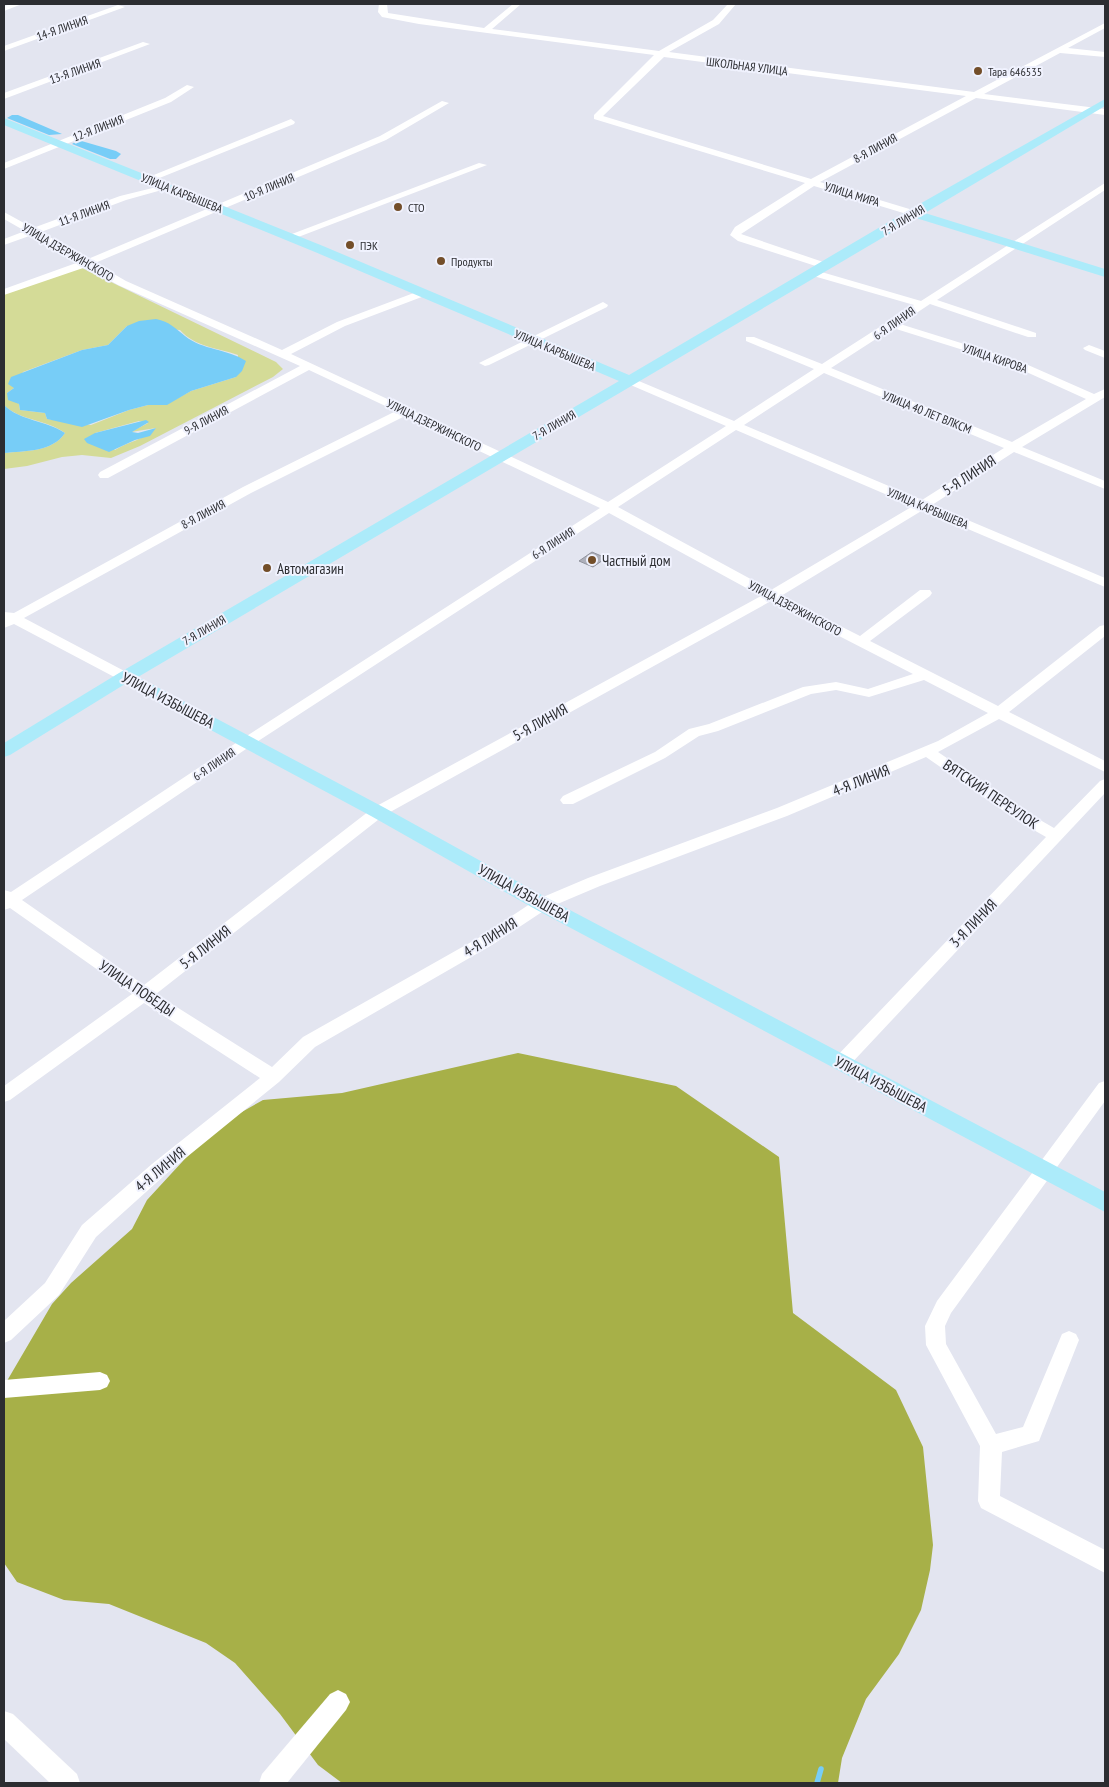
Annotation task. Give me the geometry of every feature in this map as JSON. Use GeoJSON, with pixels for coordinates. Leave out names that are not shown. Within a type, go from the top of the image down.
{"type":"FeatureCollection","features":[{"type":"Feature","properties":{"kind":"main road","name":"7-Я ЛИНИЯ"},"geometry":{"type":"LineString","coordinates":[[4,751],[124,677],[820,270],[913,213],[1098,111],[1105,102]]}},
{"type":"Feature","properties":{"kind":"main road","name":"УЛИЦА КАРБЫШЕВА"},"geometry":{"type":"LineString","coordinates":[[4,121],[289,237],[630,381]]}},
{"type":"Feature","properties":{"kind":"main road","name":"УЛИЦА МИРА"},"geometry":{"type":"LineString","coordinates":[[913,213],[1105,273]]}},
{"type":"Feature","properties":{"kind":"main road","name":"УЛИЦА ИЗБЫШЕВА"},"geometry":{"type":"LineString","coordinates":[[124,677],[378,812],[542,904],[1105,1203]]}},
{"type":"Feature","properties":{"kind":"street"},"geometry":{"type":"LineString","coordinates":[[4,9],[18,4]]}},
{"type":"Feature","properties":{"kind":"street","name":"ШКОЛЬНАЯ УЛИЦА"},"geometry":{"type":"LineString","coordinates":[[382,4],[382,12],[390,17],[660,55],[1098,111]]}},
{"type":"Feature","properties":{"kind":"street"},"geometry":{"type":"LineString","coordinates":[[485,31],[517,4]]}},
{"type":"Feature","properties":{"kind":"street"},"geometry":{"type":"LineString","coordinates":[[660,55],[716,22],[732,4]]}},
{"type":"Feature","properties":{"kind":"street","name":"14-Я ЛИНИЯ"},"geometry":{"type":"LineString","coordinates":[[4,49],[121,8]]}},
{"type":"Feature","properties":{"kind":"street","name":"8-Я ЛИНИЯ"},"geometry":{"type":"LineString","coordinates":[[820,270],[735,235],[738,229],[813,182],[1105,26]]}},
{"type":"Feature","properties":{"kind":"street","name":"13-Я ЛИНИЯ"},"geometry":{"type":"LineString","coordinates":[[4,96],[146,44]]}},
{"type":"Feature","properties":{"kind":"street"},"geometry":{"type":"LineString","coordinates":[[1060,50],[1105,55]]}},
{"type":"Feature","properties":{"kind":"street","name":"УЛИЦА МИРА"},"geometry":{"type":"LineString","coordinates":[[660,55],[597,117],[913,213]]}},
{"type":"Feature","properties":{"kind":"street","name":"12-Я ЛИНИЯ"},"geometry":{"type":"LineString","coordinates":[[4,166],[168,100],[190,87]]}},
{"type":"Feature","properties":{"kind":"street","name":"10-Я ЛИНИЯ"},"geometry":{"type":"LineString","coordinates":[[4,292],[89,262],[383,138],[445,103]]}},
{"type":"Feature","properties":{"kind":"street"},"geometry":{"type":"LineString","coordinates":[[149,179],[291,122]]}},
{"type":"Feature","properties":{"kind":"street"},"geometry":{"type":"LineString","coordinates":[[289,237],[482,165]]}},
{"type":"Feature","properties":{"kind":"street","name":"11-Я ЛИНИЯ"},"geometry":{"type":"LineString","coordinates":[[4,242],[123,198],[166,186]]}},
{"type":"Feature","properties":{"kind":"street","name":"6-Я ЛИНИЯ"},"geometry":{"type":"LineString","coordinates":[[6,900],[608,507],[893,325],[924,302],[1016,245],[1105,186]]}},
{"type":"Feature","properties":{"kind":"street","name":"УЛИЦА ДЗЕРЖИНСКОГО"},"geometry":{"type":"LineString","coordinates":[[4,215],[89,262],[122,283],[280,355],[309,366],[608,507],[771,596],[1105,767]]}},
{"type":"Feature","properties":{"kind":"street"},"geometry":{"type":"LineString","coordinates":[[820,270],[1032,335]]}},
{"type":"Feature","properties":{"kind":"street"},"geometry":{"type":"LineString","coordinates":[[280,355],[342,324],[423,293]]}},
{"type":"Feature","properties":{"kind":"street"},"geometry":{"type":"LineString","coordinates":[[485,363],[603,305]]}},
{"type":"Feature","properties":{"kind":"street","name":"УЛИЦА КИРОВА"},"geometry":{"type":"LineString","coordinates":[[893,325],[1014,363],[1100,395]]}},
{"type":"Feature","properties":{"kind":"street","name":"УЛИЦА 40 ЛЕТ ВЛКСМ"},"geometry":{"type":"LineString","coordinates":[[750,339],[1105,485]]}},
{"type":"Feature","properties":{"kind":"street"},"geometry":{"type":"LineString","coordinates":[[1089,348],[1105,355]]}},
{"type":"Feature","properties":{"kind":"street","name":"9-Я ЛИНИЯ"},"geometry":{"type":"LineString","coordinates":[[104,475],[309,366]]}},
{"type":"Feature","properties":{"kind":"street","name":"УЛИЦА КАРБЫШЕВА"},"geometry":{"type":"LineString","coordinates":[[630,381],[1105,583]]}},
{"type":"Feature","properties":{"kind":"street","name":"5-Я ЛИНИЯ"},"geometry":{"type":"LineString","coordinates":[[4,1095],[144,994],[378,812],[771,596],[923,506],[1013,447],[1100,395]]}},
{"type":"Feature","properties":{"kind":"street","name":"8-Я ЛИНИЯ"},"geometry":{"type":"LineString","coordinates":[[7,618],[247,490],[406,411]]}},
{"type":"Feature","properties":{"kind":"street"},"geometry":{"type":"LineString","coordinates":[[861,642],[925,593]]}},
{"type":"Feature","properties":{"kind":"street","name":"УЛИЦА ИЗБЫШЕВА"},"geometry":{"type":"LineString","coordinates":[[7,618],[124,677]]}},
{"type":"Feature","properties":{"kind":"street","name":"4-Я ЛИНИЯ"},"geometry":{"type":"LineString","coordinates":[[4,1334],[52,1289],[89,1231],[159,1169],[273,1077],[309,1042],[486,941],[542,904],[594,882],[782,812],[928,751],[999,713],[1105,629]]}},
{"type":"Feature","properties":{"kind":"street"},"geometry":{"type":"LineString","coordinates":[[568,800],[660,755],[694,732],[713,728],[808,690],[836,686],[869,693],[926,675]]}},
{"type":"Feature","properties":{"kind":"street","name":"ВЯТСКИЙ ПЕРЕУЛОК"},"geometry":{"type":"LineString","coordinates":[[928,751],[1022,817],[1056,836]]}},
{"type":"Feature","properties":{"kind":"street","name":"3-Я ЛИНИЯ"},"geometry":{"type":"LineString","coordinates":[[841,1062],[1105,784]]}},
{"type":"Feature","properties":{"kind":"street","name":"УЛИЦА ПОБЕДЫ"},"geometry":{"type":"LineString","coordinates":[[6,900],[144,994],[273,1077]]}},
{"type":"Feature","properties":{"kind":"street"},"geometry":{"type":"LineString","coordinates":[[1105,1088],[1046,1172],[944,1307],[935,1326],[936,1345],[990,1445],[989,1501],[1105,1562]]}},
{"type":"Feature","properties":{"kind":"street"},"geometry":{"type":"LineString","coordinates":[[990,1445],[1031,1434],[1069,1340]]}},
{"type":"Feature","properties":{"kind":"street"},"geometry":{"type":"LineString","coordinates":[[4,1389],[100,1381]]}},
{"type":"Feature","properties":{"kind":"street"},"geometry":{"type":"LineString","coordinates":[[271,1783],[338,1702]]}},
{"type":"Feature","properties":{"kind":"street"},"geometry":{"type":"LineString","coordinates":[[4,1723],[68,1783]]}},
{"type":"Feature","properties":{"kind":"green space"},"geometry":{"type":"Polygon","coordinates":[[[82,268],[276,362],[283,369],[273,377],[140,446],[111,458],[82,455],[62,457],[27,466],[4,469],[4,453],[29,451],[46,447],[60,439],[65,433],[58,428],[18,414],[4,405],[4,293],[34,281],[82,268]],[[127,326],[108,345],[82,350],[23,372],[14,388],[7,393],[19,404],[20,410],[45,413],[47,419],[91,425],[129,410],[148,405],[167,404],[191,391],[236,377],[238,355],[200,344],[180,330],[127,326]],[[139,421],[95,433],[115,450],[156,428],[131,432],[148,423],[139,421]]]}},
{"type":"Feature","properties":{"kind":"green space"},"geometry":{"type":"Polygon","coordinates":[[[518,1053],[676,1086],[779,1157],[793,1313],[896,1390],[923,1447],[933,1545],[930,1570],[921,1610],[899,1654],[866,1699],[842,1758],[838,1783],[342,1783],[318,1765],[280,1714],[235,1663],[206,1643],[109,1604],[64,1600],[17,1582],[4,1563],[4,1386],[52,1304],[71,1283],[132,1229],[147,1200],[194,1149],[231,1118],[263,1100],[342,1093],[518,1053]]]}},
{"type":"Feature","properties":{"kind":"water"},"geometry":{"type":"Polygon","coordinates":[[[12,115],[18,115],[62,134],[49,135],[7,118],[12,115]]]}},
{"type":"Feature","properties":{"kind":"water"},"geometry":{"type":"Polygon","coordinates":[[[78,140],[121,154],[116,159],[110,159],[72,144],[78,140]]]}},
{"type":"Feature","properties":{"kind":"water"},"geometry":{"type":"Polygon","coordinates":[[[156,319],[169,324],[192,341],[246,361],[242,371],[236,377],[191,391],[167,405],[148,405],[82,427],[47,419],[45,413],[20,410],[19,404],[8,400],[7,393],[14,388],[8,384],[11,377],[82,350],[108,345],[127,326],[139,321],[156,319]]]}},
{"type":"Feature","properties":{"kind":"water"},"geometry":{"type":"Polygon","coordinates":[[[4,405],[18,414],[50,425],[65,433],[60,439],[46,447],[29,451],[4,453],[4,405]]]}},
{"type":"Feature","properties":{"kind":"water"},"geometry":{"type":"Polygon","coordinates":[[[146,420],[149,422],[132,432],[138,433],[156,428],[150,436],[135,440],[109,452],[87,443],[84,439],[95,433],[146,420]]]}},
{"type":"Feature","properties":{"kind":"building","name":"Частный дом"},"geometry":{"type":"Polygon","coordinates":[[[592,552],[606,558],[593,567],[579,561],[592,552]]]}},
{"type":"Feature","properties":{"kind":"waterway"},"geometry":{"type":"LineString","coordinates":[[817,1783],[821,1769]]}},
{"type":"Feature","properties":{"kind":"place","name":"Тара 646535"},"geometry":{"type":"Point","coordinates":[978,71]}},
{"type":"Feature","properties":{"kind":"place","name":"СТО"},"geometry":{"type":"Point","coordinates":[398,207]}},
{"type":"Feature","properties":{"kind":"place","name":"ПЭК"},"geometry":{"type":"Point","coordinates":[350,245]}},
{"type":"Feature","properties":{"kind":"place","name":"Продукты"},"geometry":{"type":"Point","coordinates":[441,261]}},
{"type":"Feature","properties":{"kind":"place","name":"Частный дом"},"geometry":{"type":"Point","coordinates":[592,560]}},
{"type":"Feature","properties":{"kind":"place","name":"Автомагазин"},"geometry":{"type":"Point","coordinates":[267,568]}}]}
